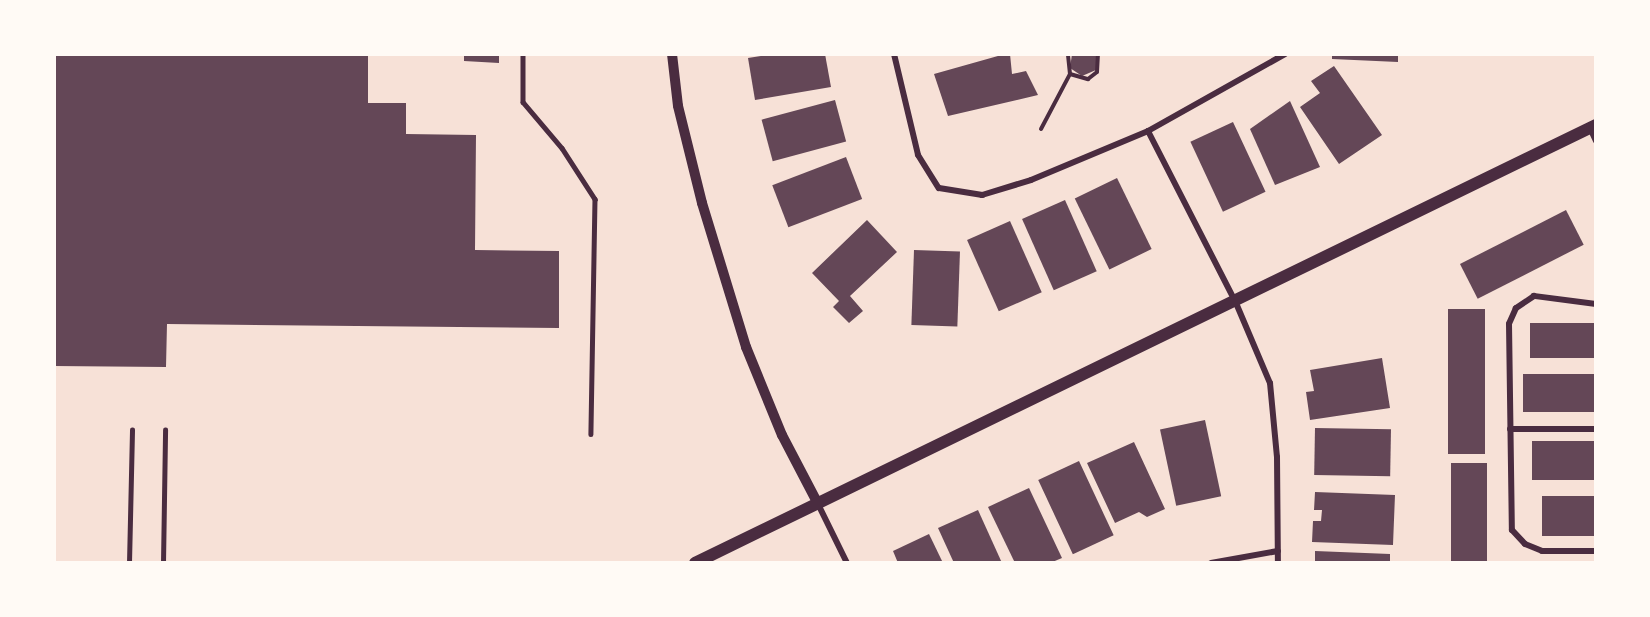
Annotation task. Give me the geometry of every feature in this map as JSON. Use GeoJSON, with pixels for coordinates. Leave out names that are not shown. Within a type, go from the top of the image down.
{"type":"FeatureCollection","features":[{"type":"Feature","properties":{"kind":"main road"},"geometry":{"type":"LineString","coordinates":[[695,563],[818,504],[950,436],[1236,303],[1593,126]]}},
{"type":"Feature","properties":{"kind":"street"},"geometry":{"type":"LineString","coordinates":[[672,54],[678,106],[702,203],[746,346],[782,435],[847,563]]}},
{"type":"Feature","properties":{"kind":"street"},"geometry":{"type":"LineString","coordinates":[[894,54],[918,155],[939,188],[982,195],[1031,180],[1148,131],[1285,54]]}},
{"type":"Feature","properties":{"kind":"street"},"geometry":{"type":"LineString","coordinates":[[1593,126],[1596,141]]}},
{"type":"Feature","properties":{"kind":"street"},"geometry":{"type":"LineString","coordinates":[[1148,131],[1236,303],[1270,383],[1277,457],[1278,563]]}},
{"type":"Feature","properties":{"kind":"street"},"geometry":{"type":"LineString","coordinates":[[1596,304],[1534,296],[1516,308],[1509,324],[1512,530],[1525,544],[1542,551],[1596,551]]}},
{"type":"Feature","properties":{"kind":"street"},"geometry":{"type":"LineString","coordinates":[[1510,429],[1596,429]]}},
{"type":"Feature","properties":{"kind":"street"},"geometry":{"type":"LineString","coordinates":[[1211,563],[1278,551]]}},
{"type":"Feature","properties":{"kind":"lane"},"geometry":{"type":"LineString","coordinates":[[523,54],[523,102],[562,148],[595,199],[591,434]]}},
{"type":"Feature","properties":{"kind":"lane"},"geometry":{"type":"LineString","coordinates":[[129,563],[132,430]]}},
{"type":"Feature","properties":{"kind":"lane"},"geometry":{"type":"LineString","coordinates":[[164,563],[165,430]]}},
{"type":"Feature","properties":{"kind":"path"},"geometry":{"type":"LineString","coordinates":[[1041,129],[1070,75],[1068,54]]}},
{"type":"Feature","properties":{"kind":"path"},"geometry":{"type":"LineString","coordinates":[[1070,75],[1088,79],[1097,72],[1098,54]]}},
{"type":"Feature","properties":{"kind":"building"},"geometry":{"type":"Polygon","coordinates":[[[54,54],[368,54],[368,103],[406,103],[406,134],[476,135],[475,250],[559,251],[559,328],[167,324],[166,367],[54,366],[54,54]]]}},
{"type":"Feature","properties":{"kind":"building"},"geometry":{"type":"Polygon","coordinates":[[[464,54],[499,54],[499,63],[464,61],[464,54]]]}},
{"type":"Feature","properties":{"kind":"building"},"geometry":{"type":"Polygon","coordinates":[[[773,54],[825,54],[831,87],[755,100],[748,58],[773,54]]]}},
{"type":"Feature","properties":{"kind":"building"},"geometry":{"type":"Polygon","coordinates":[[[1010,54],[1012,74],[1026,71],[1038,95],[948,116],[934,74],[1010,54]]]}},
{"type":"Feature","properties":{"kind":"building"},"geometry":{"type":"Polygon","coordinates":[[[1072,54],[1097,54],[1096,70],[1082,76],[1070,68],[1072,54]]]}},
{"type":"Feature","properties":{"kind":"building"},"geometry":{"type":"Polygon","coordinates":[[[1332,54],[1398,54],[1398,62],[1332,59],[1332,54]]]}},
{"type":"Feature","properties":{"kind":"building"},"geometry":{"type":"Polygon","coordinates":[[[1334,66],[1382,135],[1339,164],[1300,107],[1320,93],[1311,81],[1334,66]]]}},
{"type":"Feature","properties":{"kind":"building"},"geometry":{"type":"Polygon","coordinates":[[[835,100],[846,142],[773,161],[762,120],[835,100]]]}},
{"type":"Feature","properties":{"kind":"building"},"geometry":{"type":"Polygon","coordinates":[[[1290,101],[1320,167],[1275,185],[1250,129],[1290,101]]]}},
{"type":"Feature","properties":{"kind":"building"},"geometry":{"type":"Polygon","coordinates":[[[1233,122],[1266,192],[1223,212],[1190,142],[1233,122]]]}},
{"type":"Feature","properties":{"kind":"building"},"geometry":{"type":"Polygon","coordinates":[[[846,157],[862,199],[788,227],[772,185],[846,157]]]}},
{"type":"Feature","properties":{"kind":"building"},"geometry":{"type":"Polygon","coordinates":[[[1117,178],[1152,249],[1109,270],[1075,199],[1117,178]]]}},
{"type":"Feature","properties":{"kind":"building"},"geometry":{"type":"Polygon","coordinates":[[[1065,200],[1097,271],[1054,290],[1022,219],[1065,200]]]}},
{"type":"Feature","properties":{"kind":"building"},"geometry":{"type":"Polygon","coordinates":[[[1566,210],[1584,245],[1478,299],[1460,264],[1566,210]]]}},
{"type":"Feature","properties":{"kind":"building"},"geometry":{"type":"Polygon","coordinates":[[[867,220],[897,252],[850,296],[863,311],[849,323],[833,307],[839,301],[812,273],[867,220]]]}},
{"type":"Feature","properties":{"kind":"building"},"geometry":{"type":"Polygon","coordinates":[[[1010,221],[1042,292],[999,311],[967,240],[1010,221]]]}},
{"type":"Feature","properties":{"kind":"building"},"geometry":{"type":"Polygon","coordinates":[[[914,250],[960,252],[957,327],[911,325],[914,250]]]}},
{"type":"Feature","properties":{"kind":"building"},"geometry":{"type":"Polygon","coordinates":[[[1448,309],[1485,309],[1485,454],[1448,454],[1448,309]]]}},
{"type":"Feature","properties":{"kind":"building"},"geometry":{"type":"Polygon","coordinates":[[[1530,323],[1596,323],[1596,358],[1530,358],[1530,323]]]}},
{"type":"Feature","properties":{"kind":"building"},"geometry":{"type":"Polygon","coordinates":[[[1382,358],[1390,408],[1310,420],[1306,392],[1314,391],[1310,370],[1382,358]]]}},
{"type":"Feature","properties":{"kind":"building"},"geometry":{"type":"Polygon","coordinates":[[[1523,374],[1596,374],[1596,412],[1523,412],[1523,374]]]}},
{"type":"Feature","properties":{"kind":"building"},"geometry":{"type":"Polygon","coordinates":[[[1205,420],[1221,496],[1176,506],[1160,430],[1205,420]]]}},
{"type":"Feature","properties":{"kind":"building"},"geometry":{"type":"Polygon","coordinates":[[[1315,428],[1391,429],[1390,476],[1314,475],[1315,428]]]}},
{"type":"Feature","properties":{"kind":"building"},"geometry":{"type":"Polygon","coordinates":[[[1532,441],[1596,441],[1596,480],[1532,480],[1532,441]]]}},
{"type":"Feature","properties":{"kind":"building"},"geometry":{"type":"Polygon","coordinates":[[[1134,442],[1165,509],[1147,517],[1139,512],[1115,523],[1087,463],[1134,442]]]}},
{"type":"Feature","properties":{"kind":"building"},"geometry":{"type":"Polygon","coordinates":[[[1079,461],[1114,535],[1073,554],[1038,480],[1079,461]]]}},
{"type":"Feature","properties":{"kind":"building"},"geometry":{"type":"Polygon","coordinates":[[[1451,463],[1487,463],[1487,563],[1451,563],[1451,463]]]}},
{"type":"Feature","properties":{"kind":"building"},"geometry":{"type":"Polygon","coordinates":[[[1029,488],[1062,558],[1050,563],[1015,563],[988,507],[1029,488]]]}},
{"type":"Feature","properties":{"kind":"building"},"geometry":{"type":"Polygon","coordinates":[[[1315,492],[1395,495],[1393,545],[1312,542],[1313,521],[1321,521],[1322,510],[1314,510],[1315,492]]]}},
{"type":"Feature","properties":{"kind":"building"},"geometry":{"type":"Polygon","coordinates":[[[1542,496],[1596,496],[1596,536],[1542,536],[1542,496]]]}},
{"type":"Feature","properties":{"kind":"building"},"geometry":{"type":"Polygon","coordinates":[[[978,510],[1002,563],[954,563],[938,528],[978,510]]]}},
{"type":"Feature","properties":{"kind":"building"},"geometry":{"type":"Polygon","coordinates":[[[929,534],[943,563],[898,563],[893,551],[929,534]]]}},
{"type":"Feature","properties":{"kind":"building"},"geometry":{"type":"Polygon","coordinates":[[[1315,551],[1390,554],[1390,563],[1315,563],[1315,551]]]}}]}
